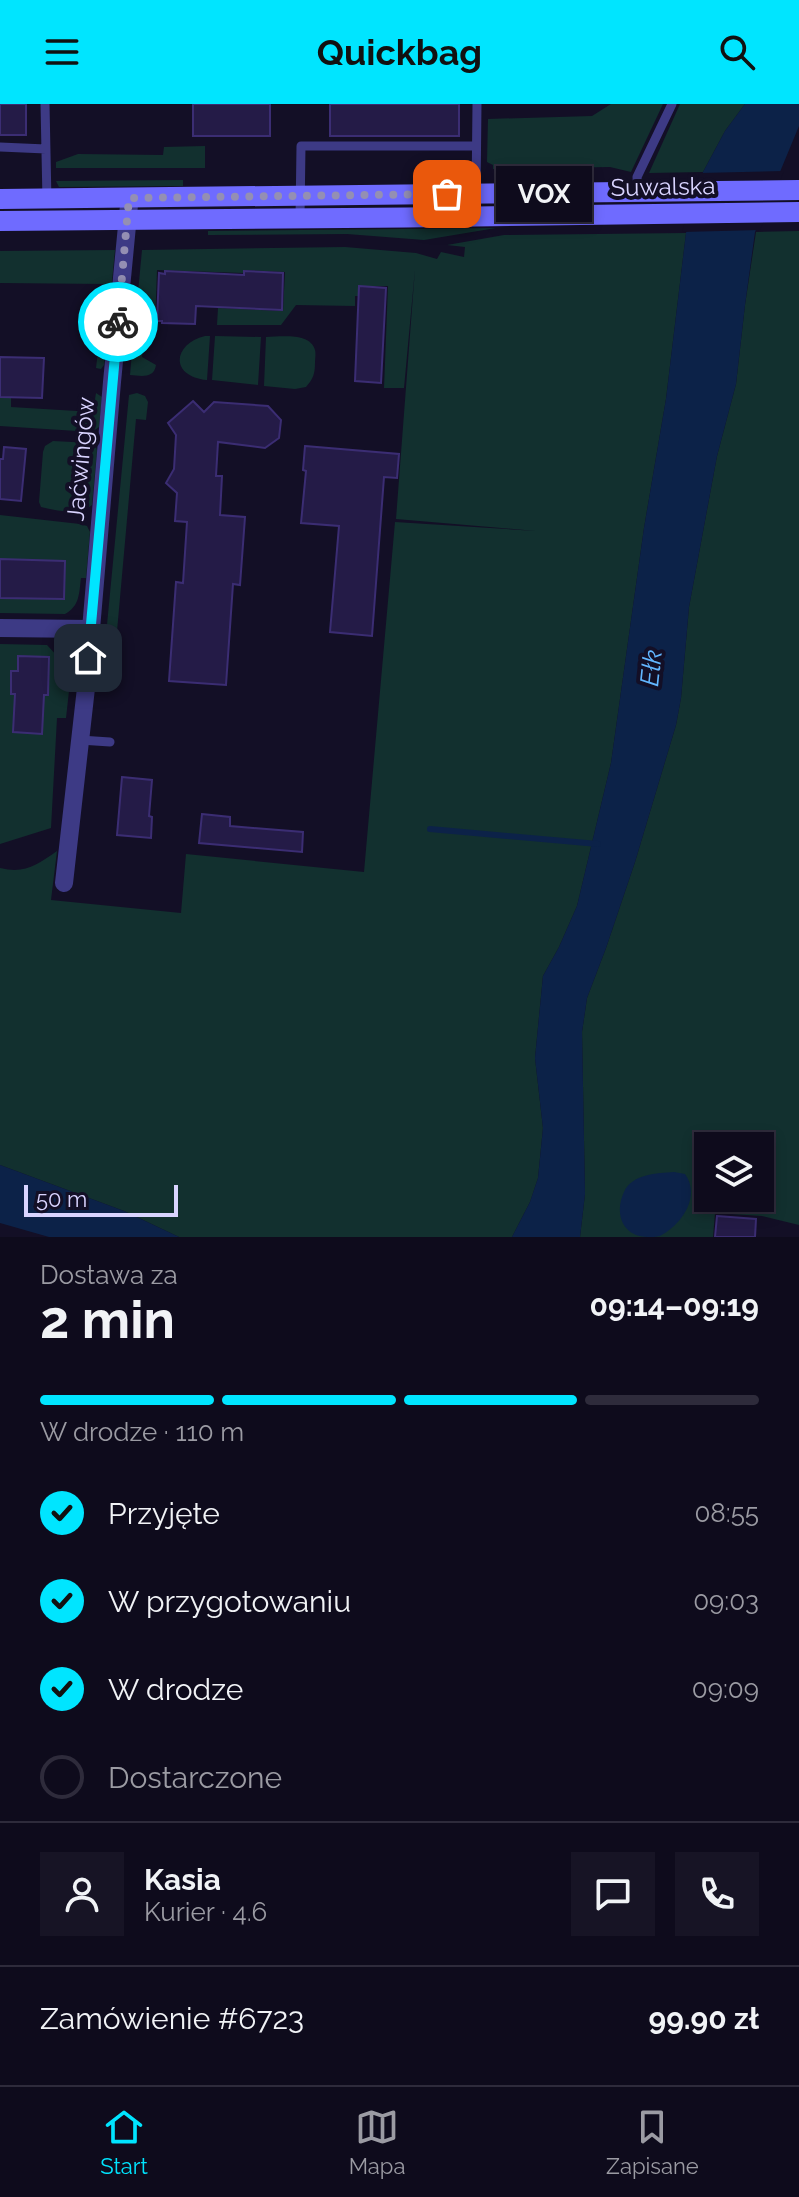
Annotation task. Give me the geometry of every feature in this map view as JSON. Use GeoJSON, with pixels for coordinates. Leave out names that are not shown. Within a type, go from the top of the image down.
{"type":"FeatureCollection","features":[{"type":"Feature","properties":{"kind":"street","name":"Suwalska"},"geometry":{"type":"LineString","coordinates":[[0,199],[798,190]]}},
{"type":"Feature","properties":{"kind":"street","name":"Jaćwingów"},"geometry":{"type":"LineString","coordinates":[[64,883],[91,629],[129,198]]}},
{"type":"Feature","properties":{"kind":"street","name":"Suwalska"},"geometry":{"type":"LineString","coordinates":[[0,221],[795,212]]}},
{"type":"Feature","properties":{"kind":"street"},"geometry":{"type":"LineString","coordinates":[[0,628],[91,629]]}},
{"type":"Feature","properties":{"kind":"lane"},"geometry":{"type":"LineString","coordinates":[[45,104],[48,221]]}},
{"type":"Feature","properties":{"kind":"lane"},"geometry":{"type":"LineString","coordinates":[[476,215],[477,104]]}},
{"type":"Feature","properties":{"kind":"lane"},"geometry":{"type":"LineString","coordinates":[[638,192],[637,177],[672,104]]}},
{"type":"Feature","properties":{"kind":"lane"},"geometry":{"type":"LineString","coordinates":[[300,218],[301,146],[476,146]]}},
{"type":"Feature","properties":{"kind":"lane"},"geometry":{"type":"LineString","coordinates":[[0,147],[46,149]]}},
{"type":"Feature","properties":{"kind":"lane"},"geometry":{"type":"LineString","coordinates":[[80,740],[110,742]]}},
{"type":"Feature","properties":{"kind":"green space"},"geometry":{"type":"Polygon","coordinates":[[[611,104],[663,104],[631,172],[610,167],[493,169],[493,165],[487,162],[488,119],[592,116],[611,104]]]}},
{"type":"Feature","properties":{"kind":"green space"},"geometry":{"type":"Polygon","coordinates":[[[680,104],[745,104],[725,131],[703,172],[649,173],[680,104]]]}},
{"type":"Feature","properties":{"kind":"green space"},"geometry":{"type":"Polygon","coordinates":[[[205,146],[205,168],[56,168],[56,162],[78,154],[163,155],[164,147],[205,146]]]}},
{"type":"Feature","properties":{"kind":"green space"},"geometry":{"type":"Polygon","coordinates":[[[183,180],[183,186],[59,187],[56,181],[183,180]]]}},
{"type":"Feature","properties":{"kind":"green space"},"geometry":{"type":"Polygon","coordinates":[[[496,228],[424,240],[347,234],[208,235],[208,231],[496,228]]]}},
{"type":"Feature","properties":{"kind":"green space"},"geometry":{"type":"Polygon","coordinates":[[[799,231],[799,1225],[762,1216],[715,1213],[713,1237],[580,1237],[585,1194],[582,1032],[587,998],[635,862],[676,725],[689,607],[717,456],[736,384],[756,232],[799,231]]]}},
{"type":"Feature","properties":{"kind":"green space"},"geometry":{"type":"Polygon","coordinates":[[[686,233],[666,399],[644,528],[611,763],[577,906],[543,976],[535,1058],[543,1128],[538,1178],[512,1237],[179,1237],[124,1211],[0,1165],[0,868],[17,870],[30,867],[57,851],[51,900],[181,913],[186,854],[364,872],[395,522],[536,531],[396,519],[415,269],[404,388],[384,388],[388,286],[359,286],[355,306],[296,305],[281,325],[217,325],[218,308],[283,311],[285,272],[157,270],[155,325],[135,324],[142,250],[345,247],[416,253],[437,259],[441,252],[464,257],[465,247],[447,245],[504,235],[686,233]]]}},
{"type":"Feature","properties":{"kind":"green space"},"geometry":{"type":"Polygon","coordinates":[[[115,250],[104,365],[101,369],[96,368],[106,284],[0,283],[0,251],[115,250]]]}},
{"type":"Feature","properties":{"kind":"green space"},"geometry":{"type":"Polygon","coordinates":[[[134,330],[145,330],[142,357],[156,365],[150,375],[130,375],[134,330]]]}},
{"type":"Feature","properties":{"kind":"green space"},"geometry":{"type":"Polygon","coordinates":[[[210,336],[207,380],[186,373],[180,360],[186,346],[210,336]]]}},
{"type":"Feature","properties":{"kind":"green space"},"geometry":{"type":"Polygon","coordinates":[[[215,336],[261,337],[258,385],[212,380],[215,336]]]}},
{"type":"Feature","properties":{"kind":"green space"},"geometry":{"type":"Polygon","coordinates":[[[266,337],[301,338],[312,344],[315,370],[306,387],[264,386],[266,337]]]}},
{"type":"Feature","properties":{"kind":"green space"},"geometry":{"type":"Polygon","coordinates":[[[96,393],[102,397],[99,427],[92,432],[0,426],[0,398],[11,398],[11,407],[93,412],[96,393]]]}},
{"type":"Feature","properties":{"kind":"green space"},"geometry":{"type":"Polygon","coordinates":[[[137,393],[145,396],[148,402],[146,420],[136,419],[113,676],[121,677],[120,681],[102,677],[129,395],[137,393]]]}},
{"type":"Feature","properties":{"kind":"green space"},"geometry":{"type":"Polygon","coordinates":[[[53,441],[91,443],[96,446],[92,505],[81,511],[54,510],[41,507],[39,502],[43,452],[45,446],[53,441]]]}},
{"type":"Feature","properties":{"kind":"green space"},"geometry":{"type":"Polygon","coordinates":[[[0,515],[87,526],[90,532],[86,578],[81,578],[78,599],[70,611],[65,614],[0,613],[0,515]]]}},
{"type":"Feature","properties":{"kind":"green space"},"geometry":{"type":"Polygon","coordinates":[[[0,644],[47,645],[60,659],[70,650],[73,655],[66,718],[57,718],[51,828],[0,844],[0,644]]]}},
{"type":"Feature","properties":{"kind":"water","name":"Ełk"},"geometry":{"type":"Polygon","coordinates":[[[745,104],[799,104],[799,126],[755,232],[736,384],[717,456],[689,607],[676,725],[635,862],[587,998],[582,1032],[585,1194],[580,1237],[512,1237],[538,1178],[543,1128],[535,1058],[543,976],[577,906],[611,763],[644,528],[666,399],[686,233],[703,172],[725,131],[745,104]]]}},
{"type":"Feature","properties":{"kind":"water"},"geometry":{"type":"Polygon","coordinates":[[[0,1165],[124,1211],[179,1237],[49,1237],[0,1223],[0,1165]]]}},
{"type":"Feature","properties":{"kind":"water"},"geometry":{"type":"Polygon","coordinates":[[[674,1172],[685,1174],[691,1191],[682,1217],[660,1236],[632,1233],[620,1215],[621,1200],[628,1186],[639,1178],[674,1172]]]}},
{"type":"Feature","properties":{"kind":"pier"},"geometry":{"type":"Polygon","coordinates":[[[784,171],[760,230],[682,232],[699,173],[784,171]]]}},
{"type":"Feature","properties":{"kind":"building"},"geometry":{"type":"Polygon","coordinates":[[[0,104],[26,104],[26,135],[0,135],[0,104]]]}},
{"type":"Feature","properties":{"kind":"building"},"geometry":{"type":"Polygon","coordinates":[[[193,104],[270,104],[270,136],[193,136],[193,104]]]}},
{"type":"Feature","properties":{"kind":"building"},"geometry":{"type":"Polygon","coordinates":[[[330,104],[459,104],[459,136],[330,136],[330,104]]]}},
{"type":"Feature","properties":{"kind":"building"},"geometry":{"type":"Polygon","coordinates":[[[165,271],[244,275],[244,271],[283,273],[282,310],[196,306],[195,324],[162,323],[157,321],[159,273],[165,274],[165,271]]]}},
{"type":"Feature","properties":{"kind":"building"},"geometry":{"type":"Polygon","coordinates":[[[359,286],[386,288],[381,383],[355,381],[359,286]]]}},
{"type":"Feature","properties":{"kind":"building"},"geometry":{"type":"Polygon","coordinates":[[[0,357],[44,358],[42,398],[0,397],[0,357]]]}},
{"type":"Feature","properties":{"kind":"building"},"geometry":{"type":"Polygon","coordinates":[[[193,401],[204,412],[214,402],[268,406],[281,420],[279,438],[265,448],[218,442],[216,476],[222,476],[220,515],[245,517],[240,585],[233,584],[226,685],[169,681],[176,582],[183,583],[187,522],[175,521],[177,493],[166,483],[174,469],[176,435],[168,423],[193,401]]]}},
{"type":"Feature","properties":{"kind":"building"},"geometry":{"type":"Polygon","coordinates":[[[305,446],[399,454],[397,478],[384,477],[372,636],[330,632],[339,526],[301,523],[305,446]]]}},
{"type":"Feature","properties":{"kind":"building"},"geometry":{"type":"Polygon","coordinates":[[[4,447],[26,449],[21,501],[0,499],[0,459],[3,459],[4,447]]]}},
{"type":"Feature","properties":{"kind":"building"},"geometry":{"type":"Polygon","coordinates":[[[0,559],[65,561],[64,599],[0,598],[0,559]]]}},
{"type":"Feature","properties":{"kind":"building"},"geometry":{"type":"Polygon","coordinates":[[[18,656],[49,657],[48,695],[44,695],[42,734],[13,732],[15,694],[11,694],[11,671],[18,671],[18,656]]]}},
{"type":"Feature","properties":{"kind":"building"},"geometry":{"type":"Polygon","coordinates":[[[122,777],[152,780],[151,838],[117,835],[122,777]]]}},
{"type":"Feature","properties":{"kind":"building"},"geometry":{"type":"Polygon","coordinates":[[[202,814],[230,817],[230,826],[303,832],[302,852],[199,843],[202,814]]]}},
{"type":"Feature","properties":{"kind":"building"},"geometry":{"type":"Polygon","coordinates":[[[717,1216],[756,1219],[755,1237],[715,1237],[717,1216]]]}},
{"type":"Feature","properties":{"kind":"waterway"},"geometry":{"type":"LineString","coordinates":[[430,829],[598,844]]}},
{"type":"Feature","properties":{"kind":"way so far"},"geometry":{"type":"LineString","coordinates":[[118,322],[129,198],[447,194]]}},
{"type":"Feature","properties":{"kind":"place","name":"VOX"},"geometry":{"type":"Point","coordinates":[447,194]}},
{"type":"Feature","properties":{"kind":"route"},"geometry":{"type":"LineString","coordinates":[[88,658],[118,322]]}}]}
